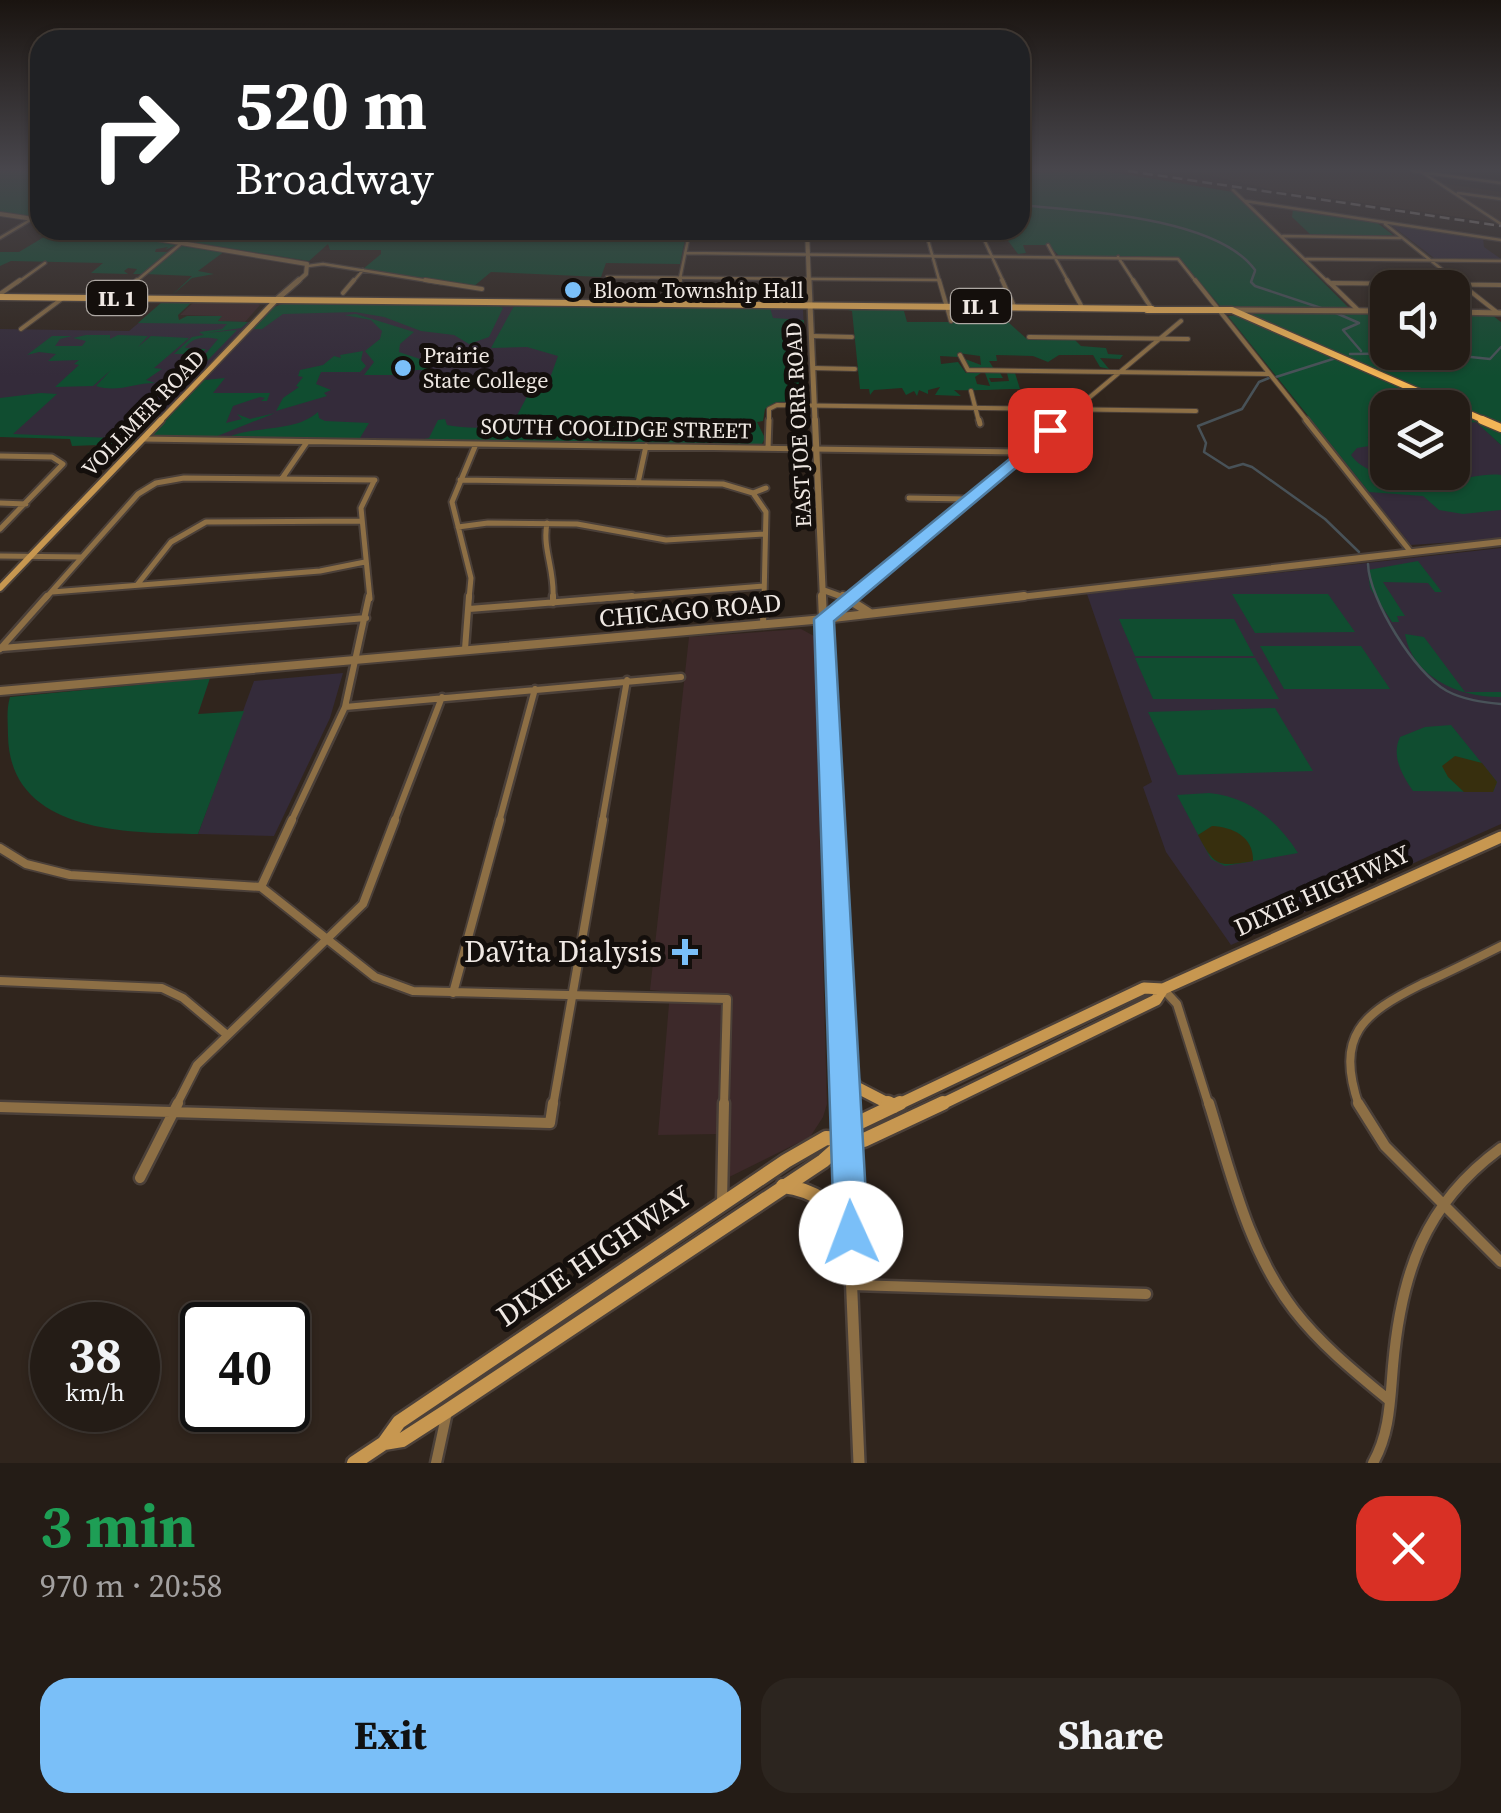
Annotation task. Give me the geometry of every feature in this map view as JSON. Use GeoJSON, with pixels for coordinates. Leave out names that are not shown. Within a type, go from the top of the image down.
{"type":"FeatureCollection","features":[{"type":"Feature","properties":{"kind":"main road","name":"IL 1"},"geometry":{"type":"LineString","coordinates":[[0,295],[1232,310],[1501,428]]}},
{"type":"Feature","properties":{"kind":"main road","name":"VOLLMER ROAD"},"geometry":{"type":"LineString","coordinates":[[0,588],[276,300]]}},
{"type":"Feature","properties":{"kind":"main road"},"geometry":{"type":"LineString","coordinates":[[1256,321],[1250,314],[1257,310]]}},
{"type":"Feature","properties":{"kind":"main road","name":"DIXIE HIGHWAY"},"geometry":{"type":"LineString","coordinates":[[384,1442],[402,1440],[780,1186],[827,1159],[847,1140],[854,1125],[1144,988],[1163,989],[1501,836]]}},
{"type":"Feature","properties":{"kind":"main road","name":"DIXIE HIGHWAY"},"geometry":{"type":"LineString","coordinates":[[354,1463],[384,1442],[399,1422],[826,1138],[864,1140],[1069,1045],[1156,1000],[1163,989]]}},
{"type":"Feature","properties":{"kind":"main road"},"geometry":{"type":"LineString","coordinates":[[844,1066],[856,1087],[894,1106]]}},
{"type":"Feature","properties":{"kind":"main road"},"geometry":{"type":"LineString","coordinates":[[780,1186],[807,1188],[836,1207],[851,1233]]}},
{"type":"Feature","properties":{"kind":"street"},"geometry":{"type":"LineString","coordinates":[[1285,239],[1359,311]]}},
{"type":"Feature","properties":{"kind":"street"},"geometry":{"type":"LineString","coordinates":[[1405,239],[1444,270]]}},
{"type":"Feature","properties":{"kind":"street"},"geometry":{"type":"LineString","coordinates":[[170,240],[308,265],[482,289]]}},
{"type":"Feature","properties":{"kind":"street"},"geometry":{"type":"LineString","coordinates":[[675,304],[688,240]]}},
{"type":"Feature","properties":{"kind":"street","name":"EAST JOE ORR ROAD"},"geometry":{"type":"LineString","coordinates":[[807,240],[859,1463]]}},
{"type":"Feature","properties":{"kind":"street"},"geometry":{"type":"LineString","coordinates":[[928,240],[951,321]]}},
{"type":"Feature","properties":{"kind":"street"},"geometry":{"type":"LineString","coordinates":[[985,240],[1014,308]]}},
{"type":"Feature","properties":{"kind":"street"},"geometry":{"type":"LineString","coordinates":[[115,298],[184,242]]}},
{"type":"Feature","properties":{"kind":"street"},"geometry":{"type":"LineString","coordinates":[[1048,245],[1083,308]]}},
{"type":"Feature","properties":{"kind":"street"},"geometry":{"type":"LineString","coordinates":[[686,253],[1178,258],[1410,551]]}},
{"type":"Feature","properties":{"kind":"street"},"geometry":{"type":"LineString","coordinates":[[1118,257],[1152,309]]}},
{"type":"Feature","properties":{"kind":"street"},"geometry":{"type":"LineString","coordinates":[[1306,259],[1501,261]]}},
{"type":"Feature","properties":{"kind":"street"},"geometry":{"type":"LineString","coordinates":[[0,295],[44,263]]}},
{"type":"Feature","properties":{"kind":"street","name":"VOLLMER ROAD"},"geometry":{"type":"LineString","coordinates":[[276,300],[306,274],[308,265]]}},
{"type":"Feature","properties":{"kind":"street"},"geometry":{"type":"LineString","coordinates":[[342,294],[363,270]]}},
{"type":"Feature","properties":{"kind":"street"},"geometry":{"type":"LineString","coordinates":[[608,277],[939,280]]}},
{"type":"Feature","properties":{"kind":"street"},"geometry":{"type":"LineString","coordinates":[[1331,284],[1370,284]]}},
{"type":"Feature","properties":{"kind":"street"},"geometry":{"type":"LineString","coordinates":[[1470,285],[1501,286]]}},
{"type":"Feature","properties":{"kind":"street"},"geometry":{"type":"LineString","coordinates":[[1470,290],[1500,313]]}},
{"type":"Feature","properties":{"kind":"street"},"geometry":{"type":"LineString","coordinates":[[21,329],[63,298]]}},
{"type":"Feature","properties":{"kind":"street"},"geometry":{"type":"LineString","coordinates":[[1232,310],[1370,311]]}},
{"type":"Feature","properties":{"kind":"street"},"geometry":{"type":"LineString","coordinates":[[1470,312],[1500,313]]}},
{"type":"Feature","properties":{"kind":"street"},"geometry":{"type":"LineString","coordinates":[[824,619],[1180,321]]}},
{"type":"Feature","properties":{"kind":"street"},"geometry":{"type":"LineString","coordinates":[[812,336],[852,337]]}},
{"type":"Feature","properties":{"kind":"street"},"geometry":{"type":"LineString","coordinates":[[1028,338],[1188,339]]}},
{"type":"Feature","properties":{"kind":"street"},"geometry":{"type":"LineString","coordinates":[[960,355],[966,370],[1270,374]]}},
{"type":"Feature","properties":{"kind":"street"},"geometry":{"type":"LineString","coordinates":[[813,368],[855,369]]}},
{"type":"Feature","properties":{"kind":"street"},"geometry":{"type":"LineString","coordinates":[[971,391],[980,424]]}},
{"type":"Feature","properties":{"kind":"street"},"geometry":{"type":"LineString","coordinates":[[768,448],[771,406],[1196,411]]}},
{"type":"Feature","properties":{"kind":"street","name":"SOUTH COOLIDGE STREET"},"geometry":{"type":"LineString","coordinates":[[143,439],[1088,453]]}},
{"type":"Feature","properties":{"kind":"street"},"geometry":{"type":"LineString","coordinates":[[283,478],[307,441]]}},
{"type":"Feature","properties":{"kind":"street"},"geometry":{"type":"LineString","coordinates":[[464,649],[472,578],[452,502],[476,444]]}},
{"type":"Feature","properties":{"kind":"street"},"geometry":{"type":"LineString","coordinates":[[638,483],[646,446]]}},
{"type":"Feature","properties":{"kind":"street"},"geometry":{"type":"LineString","coordinates":[[0,456],[52,457],[62,462],[61,470],[0,529]]}},
{"type":"Feature","properties":{"kind":"street"},"geometry":{"type":"LineString","coordinates":[[0,649],[138,494],[156,483],[184,478],[375,480],[364,498],[361,521],[370,593],[344,707],[261,887]]}},
{"type":"Feature","properties":{"kind":"street"},"geometry":{"type":"LineString","coordinates":[[460,480],[723,484],[753,493],[766,488]]}},
{"type":"Feature","properties":{"kind":"street"},"geometry":{"type":"LineString","coordinates":[[753,493],[766,512],[763,624]]}},
{"type":"Feature","properties":{"kind":"street"},"geometry":{"type":"LineString","coordinates":[[909,498],[967,499]]}},
{"type":"Feature","properties":{"kind":"street"},"geometry":{"type":"LineString","coordinates":[[0,503],[26,504]]}},
{"type":"Feature","properties":{"kind":"street"},"geometry":{"type":"LineString","coordinates":[[136,586],[171,542],[206,522],[361,521]]}},
{"type":"Feature","properties":{"kind":"street"},"geometry":{"type":"LineString","coordinates":[[458,527],[548,523],[604,527],[659,540],[764,534]]}},
{"type":"Feature","properties":{"kind":"street"},"geometry":{"type":"LineString","coordinates":[[548,523],[544,540],[555,574],[553,603]]}},
{"type":"Feature","properties":{"kind":"street","name":"CHICAGO ROAD"},"geometry":{"type":"LineString","coordinates":[[0,691],[824,619],[1501,542]]}},
{"type":"Feature","properties":{"kind":"street"},"geometry":{"type":"LineString","coordinates":[[0,556],[81,558]]}},
{"type":"Feature","properties":{"kind":"street"},"geometry":{"type":"LineString","coordinates":[[51,592],[320,571],[365,562]]}},
{"type":"Feature","properties":{"kind":"street"},"geometry":{"type":"LineString","coordinates":[[469,610],[764,586]]}},
{"type":"Feature","properties":{"kind":"street"},"geometry":{"type":"LineString","coordinates":[[823,590],[848,598],[852,605],[870,614]]}},
{"type":"Feature","properties":{"kind":"street"},"geometry":{"type":"LineString","coordinates":[[0,649],[366,618]]}},
{"type":"Feature","properties":{"kind":"street"},"geometry":{"type":"LineString","coordinates":[[344,707],[681,677]]}},
{"type":"Feature","properties":{"kind":"street"},"geometry":{"type":"LineString","coordinates":[[0,1107],[550,1123],[627,680]]}},
{"type":"Feature","properties":{"kind":"street"},"geometry":{"type":"LineString","coordinates":[[453,993],[535,689]]}},
{"type":"Feature","properties":{"kind":"street"},"geometry":{"type":"LineString","coordinates":[[140,1178],[196,1065],[348,922],[372,888],[442,697]]}},
{"type":"Feature","properties":{"kind":"street"},"geometry":{"type":"LineString","coordinates":[[0,848],[26,864],[70,876],[261,887],[382,981],[413,991],[727,999],[722,1204]]}},
{"type":"Feature","properties":{"kind":"street"},"geometry":{"type":"LineString","coordinates":[[1501,946],[1376,1007],[1362,1021],[1350,1053],[1354,1088],[1369,1126],[1411,1178],[1501,1262]]}},
{"type":"Feature","properties":{"kind":"street"},"geometry":{"type":"LineString","coordinates":[[0,981],[162,988],[183,998],[226,1034]]}},
{"type":"Feature","properties":{"kind":"street"},"geometry":{"type":"LineString","coordinates":[[1163,989],[1177,1004],[1250,1234],[1266,1269],[1292,1312],[1310,1332],[1390,1401]]}},
{"type":"Feature","properties":{"kind":"street"},"geometry":{"type":"LineString","coordinates":[[1373,1463],[1388,1430],[1396,1332],[1405,1282],[1426,1226],[1473,1167],[1501,1148]]}},
{"type":"Feature","properties":{"kind":"street"},"geometry":{"type":"LineString","coordinates":[[852,1285],[1146,1294]]}},
{"type":"Feature","properties":{"kind":"street"},"geometry":{"type":"LineString","coordinates":[[436,1463],[447,1411]]}},
{"type":"Feature","properties":{"kind":"shaded area"},"geometry":{"type":"Polygon","coordinates":[[[1410,239],[1483,239],[1484,247],[1501,259],[1434,258],[1410,239]]]}},
{"type":"Feature","properties":{"kind":"shaded area"},"geometry":{"type":"Polygon","coordinates":[[[193,303],[260,305],[245,322],[218,321],[221,316],[180,315],[193,303]]]}},
{"type":"Feature","properties":{"kind":"shaded area","name":"Prairie State College"},"geometry":{"type":"Polygon","coordinates":[[[280,304],[803,309],[807,405],[753,404],[747,446],[0,437],[0,329],[129,331],[141,321],[262,322],[280,304]]]}},
{"type":"Feature","properties":{"kind":"shaded area"},"geometry":{"type":"Polygon","coordinates":[[[1476,421],[1501,445],[1501,539],[1411,545],[1329,443],[1370,437],[1370,490],[1470,490],[1470,422],[1476,421]]]}},
{"type":"Feature","properties":{"kind":"shaded area"},"geometry":{"type":"Polygon","coordinates":[[[1501,548],[1501,824],[1231,945],[1166,852],[1143,787],[1152,782],[1087,594],[1501,548]]]}},
{"type":"Feature","properties":{"kind":"shaded area"},"geometry":{"type":"Polygon","coordinates":[[[801,629],[814,636],[827,1104],[810,1137],[715,1184],[717,1134],[658,1135],[670,992],[650,990],[689,637],[801,629]]]}},
{"type":"Feature","properties":{"kind":"shaded area"},"geometry":{"type":"Polygon","coordinates":[[[343,673],[330,718],[274,836],[198,834],[254,681],[343,673]]]}},
{"type":"Feature","properties":{"kind":"green space"},"geometry":{"type":"Polygon","coordinates":[[[1280,239],[1349,308],[1221,307],[1178,257],[1059,256],[1049,245],[1023,245],[1026,253],[1018,254],[1008,240],[1280,239]]]}},
{"type":"Feature","properties":{"kind":"green space"},"geometry":{"type":"Polygon","coordinates":[[[39,240],[155,240],[179,244],[156,249],[155,252],[168,252],[142,274],[133,274],[137,269],[128,268],[124,271],[128,274],[91,273],[103,263],[11,261],[0,266],[0,252],[19,252],[39,240]]]}},
{"type":"Feature","properties":{"kind":"green space"},"geometry":{"type":"Polygon","coordinates":[[[178,240],[685,240],[680,264],[606,263],[601,277],[491,272],[473,287],[363,269],[381,250],[330,250],[328,244],[309,261],[178,240]]]}},
{"type":"Feature","properties":{"kind":"green space"},"geometry":{"type":"Polygon","coordinates":[[[183,245],[225,251],[198,271],[214,274],[192,278],[171,296],[192,276],[145,274],[183,245]]]}},
{"type":"Feature","properties":{"kind":"green space"},"geometry":{"type":"Polygon","coordinates":[[[162,302],[192,302],[178,315],[179,320],[187,316],[222,316],[218,321],[248,322],[241,328],[206,333],[237,330],[178,391],[172,385],[189,374],[218,339],[200,338],[188,344],[185,348],[206,349],[182,373],[197,354],[174,354],[192,337],[204,335],[199,332],[222,329],[227,324],[138,323],[162,302]]]}},
{"type":"Feature","properties":{"kind":"green space"},"geometry":{"type":"Polygon","coordinates":[[[285,303],[503,308],[489,337],[469,344],[454,335],[421,331],[384,317],[355,312],[283,314],[262,329],[253,329],[274,307],[285,303]]]}},
{"type":"Feature","properties":{"kind":"green space"},"geometry":{"type":"Polygon","coordinates":[[[514,306],[770,308],[773,318],[804,320],[802,373],[806,401],[776,402],[765,409],[763,421],[757,422],[765,438],[761,446],[427,441],[424,439],[429,438],[438,420],[471,428],[513,423],[531,389],[546,389],[558,356],[527,347],[491,348],[514,306]]]}},
{"type":"Feature","properties":{"kind":"green space"},"geometry":{"type":"Polygon","coordinates":[[[848,310],[904,311],[907,322],[1008,322],[1027,339],[1075,340],[1081,346],[1106,348],[1108,354],[1123,355],[1120,359],[1100,358],[1109,369],[1100,367],[1093,355],[1059,355],[1048,362],[1033,356],[996,355],[997,361],[989,361],[994,369],[968,368],[965,359],[981,365],[980,356],[958,353],[958,357],[940,356],[941,364],[958,362],[966,373],[981,373],[975,377],[977,384],[990,386],[985,373],[1000,373],[1003,378],[989,378],[991,382],[1009,381],[1007,373],[1015,373],[1020,389],[954,390],[961,396],[935,395],[940,387],[928,390],[928,394],[919,390],[917,396],[914,391],[906,395],[902,388],[874,390],[870,395],[869,389],[860,389],[852,311],[848,310]]]}},
{"type":"Feature","properties":{"kind":"green space"},"geometry":{"type":"Polygon","coordinates":[[[1370,313],[1370,370],[1470,370],[1470,314],[1492,315],[1501,322],[1501,445],[1476,422],[1470,423],[1470,390],[1370,390],[1370,446],[1357,448],[1351,455],[1370,470],[1370,490],[1470,490],[1470,477],[1501,475],[1501,510],[1463,514],[1439,510],[1423,496],[1369,492],[1228,316],[1370,313]]]}},
{"type":"Feature","properties":{"kind":"green space"},"geometry":{"type":"Polygon","coordinates":[[[356,314],[414,332],[400,344],[399,352],[429,362],[430,372],[364,375],[374,362],[365,351],[380,339],[382,331],[371,320],[344,315],[356,314]]]}},
{"type":"Feature","properties":{"kind":"green space"},"geometry":{"type":"Polygon","coordinates":[[[110,335],[110,339],[118,335],[148,336],[138,347],[151,336],[189,338],[154,368],[162,369],[146,380],[155,383],[119,388],[96,386],[111,370],[93,386],[55,387],[79,365],[74,364],[79,360],[48,361],[56,354],[39,352],[27,355],[52,336],[72,336],[60,339],[55,346],[82,346],[86,341],[73,338],[110,335]]]}},
{"type":"Feature","properties":{"kind":"green space"},"geometry":{"type":"Polygon","coordinates":[[[363,351],[361,360],[366,366],[360,372],[321,372],[316,384],[331,390],[324,393],[327,396],[276,411],[283,398],[299,387],[296,386],[303,377],[298,376],[300,370],[323,365],[334,356],[341,358],[340,355],[363,351]]]}},
{"type":"Feature","properties":{"kind":"green space"},"geometry":{"type":"Polygon","coordinates":[[[225,378],[213,393],[270,393],[267,401],[260,397],[233,406],[226,423],[242,419],[237,414],[250,419],[275,413],[210,439],[150,436],[204,380],[225,378]]]}},
{"type":"Feature","properties":{"kind":"green space"},"geometry":{"type":"Polygon","coordinates":[[[57,394],[13,434],[137,439],[113,453],[87,454],[99,445],[72,446],[70,439],[0,437],[0,398],[57,394]]]}},
{"type":"Feature","properties":{"kind":"green space"},"geometry":{"type":"Polygon","coordinates":[[[318,412],[325,421],[369,423],[360,438],[353,440],[226,438],[298,423],[318,412]]]}},
{"type":"Feature","properties":{"kind":"green space"},"geometry":{"type":"Polygon","coordinates":[[[1418,561],[1442,592],[1435,592],[1428,583],[1383,582],[1405,616],[1397,616],[1399,622],[1392,622],[1370,588],[1368,570],[1418,561]]]}},
{"type":"Feature","properties":{"kind":"green space"},"geometry":{"type":"Polygon","coordinates":[[[1232,594],[1328,594],[1355,632],[1255,633],[1232,594]]]}},
{"type":"Feature","properties":{"kind":"green space"},"geometry":{"type":"Polygon","coordinates":[[[1119,619],[1234,619],[1254,656],[1135,656],[1119,619]]]}},
{"type":"Feature","properties":{"kind":"green space"},"geometry":{"type":"Polygon","coordinates":[[[1405,634],[1424,637],[1465,692],[1501,692],[1501,697],[1470,694],[1454,689],[1440,682],[1417,662],[1405,634]]]}},
{"type":"Feature","properties":{"kind":"green space"},"geometry":{"type":"Polygon","coordinates":[[[1260,646],[1361,646],[1390,689],[1284,689],[1260,646]]]}},
{"type":"Feature","properties":{"kind":"green space"},"geometry":{"type":"Polygon","coordinates":[[[1135,658],[1255,658],[1279,699],[1153,699],[1135,658]]]}},
{"type":"Feature","properties":{"kind":"green space"},"geometry":{"type":"Polygon","coordinates":[[[210,678],[198,714],[244,711],[198,834],[138,832],[77,821],[50,809],[28,792],[14,768],[8,736],[10,697],[210,678]]]}},
{"type":"Feature","properties":{"kind":"green space"},"geometry":{"type":"Polygon","coordinates":[[[1275,708],[1313,771],[1178,775],[1148,712],[1275,708]]]}},
{"type":"Feature","properties":{"kind":"green space"},"geometry":{"type":"Polygon","coordinates":[[[1451,725],[1497,782],[1493,792],[1413,791],[1409,785],[1397,758],[1400,737],[1425,727],[1451,725]]]}},
{"type":"Feature","properties":{"kind":"green space"},"geometry":{"type":"Polygon","coordinates":[[[1209,793],[1237,799],[1261,812],[1298,853],[1225,866],[1211,859],[1177,795],[1209,793]]]}},
{"type":"Feature","properties":{"kind":"sand"},"geometry":{"type":"Polygon","coordinates":[[[1455,756],[1482,763],[1497,782],[1493,792],[1464,792],[1448,777],[1442,766],[1455,756]]]}},
{"type":"Feature","properties":{"kind":"sand"},"geometry":{"type":"Polygon","coordinates":[[[1212,826],[1241,835],[1250,846],[1253,861],[1225,864],[1214,859],[1198,835],[1212,826]]]}},
{"type":"Feature","properties":{"kind":"waterway"},"geometry":{"type":"LineString","coordinates":[[1213,239],[1237,252],[1255,270]]}},
{"type":"Feature","properties":{"kind":"waterway"},"geometry":{"type":"LineString","coordinates":[[1255,271],[1251,282],[1255,286],[1324,309]]}},
{"type":"Feature","properties":{"kind":"waterway"},"geometry":{"type":"LineString","coordinates":[[1336,313],[1359,323],[1343,330],[1361,351]]}},
{"type":"Feature","properties":{"kind":"waterway"},"geometry":{"type":"LineString","coordinates":[[1350,354],[1432,353],[1490,359],[1501,347]]}},
{"type":"Feature","properties":{"kind":"waterway"},"geometry":{"type":"LineString","coordinates":[[1276,377],[1336,358]]}},
{"type":"Feature","properties":{"kind":"waterway"},"geometry":{"type":"LineString","coordinates":[[1269,378],[1259,382],[1242,409],[1198,426],[1206,443],[1204,452],[1229,468],[1243,464],[1252,467],[1325,519],[1359,552]]}},
{"type":"Feature","properties":{"kind":"waterway"},"geometry":{"type":"LineString","coordinates":[[1368,564],[1385,615],[1421,669],[1453,694],[1501,704]]}},
{"type":"Feature","properties":{"kind":"place","name":"Bloom Township Hall"},"geometry":{"type":"Point","coordinates":[573,290]}},
{"type":"Feature","properties":{"kind":"place","name":"Prairie State College"},"geometry":{"type":"Point","coordinates":[403,368]}},
{"type":"Feature","properties":{"kind":"place","name":"DaVita Dialysis"},"geometry":{"type":"Point","coordinates":[685,952]}},
{"type":"Feature","properties":{"kind":"route"},"geometry":{"type":"LineString","coordinates":[[851,1233],[824,619],[1050,430]]}}]}
